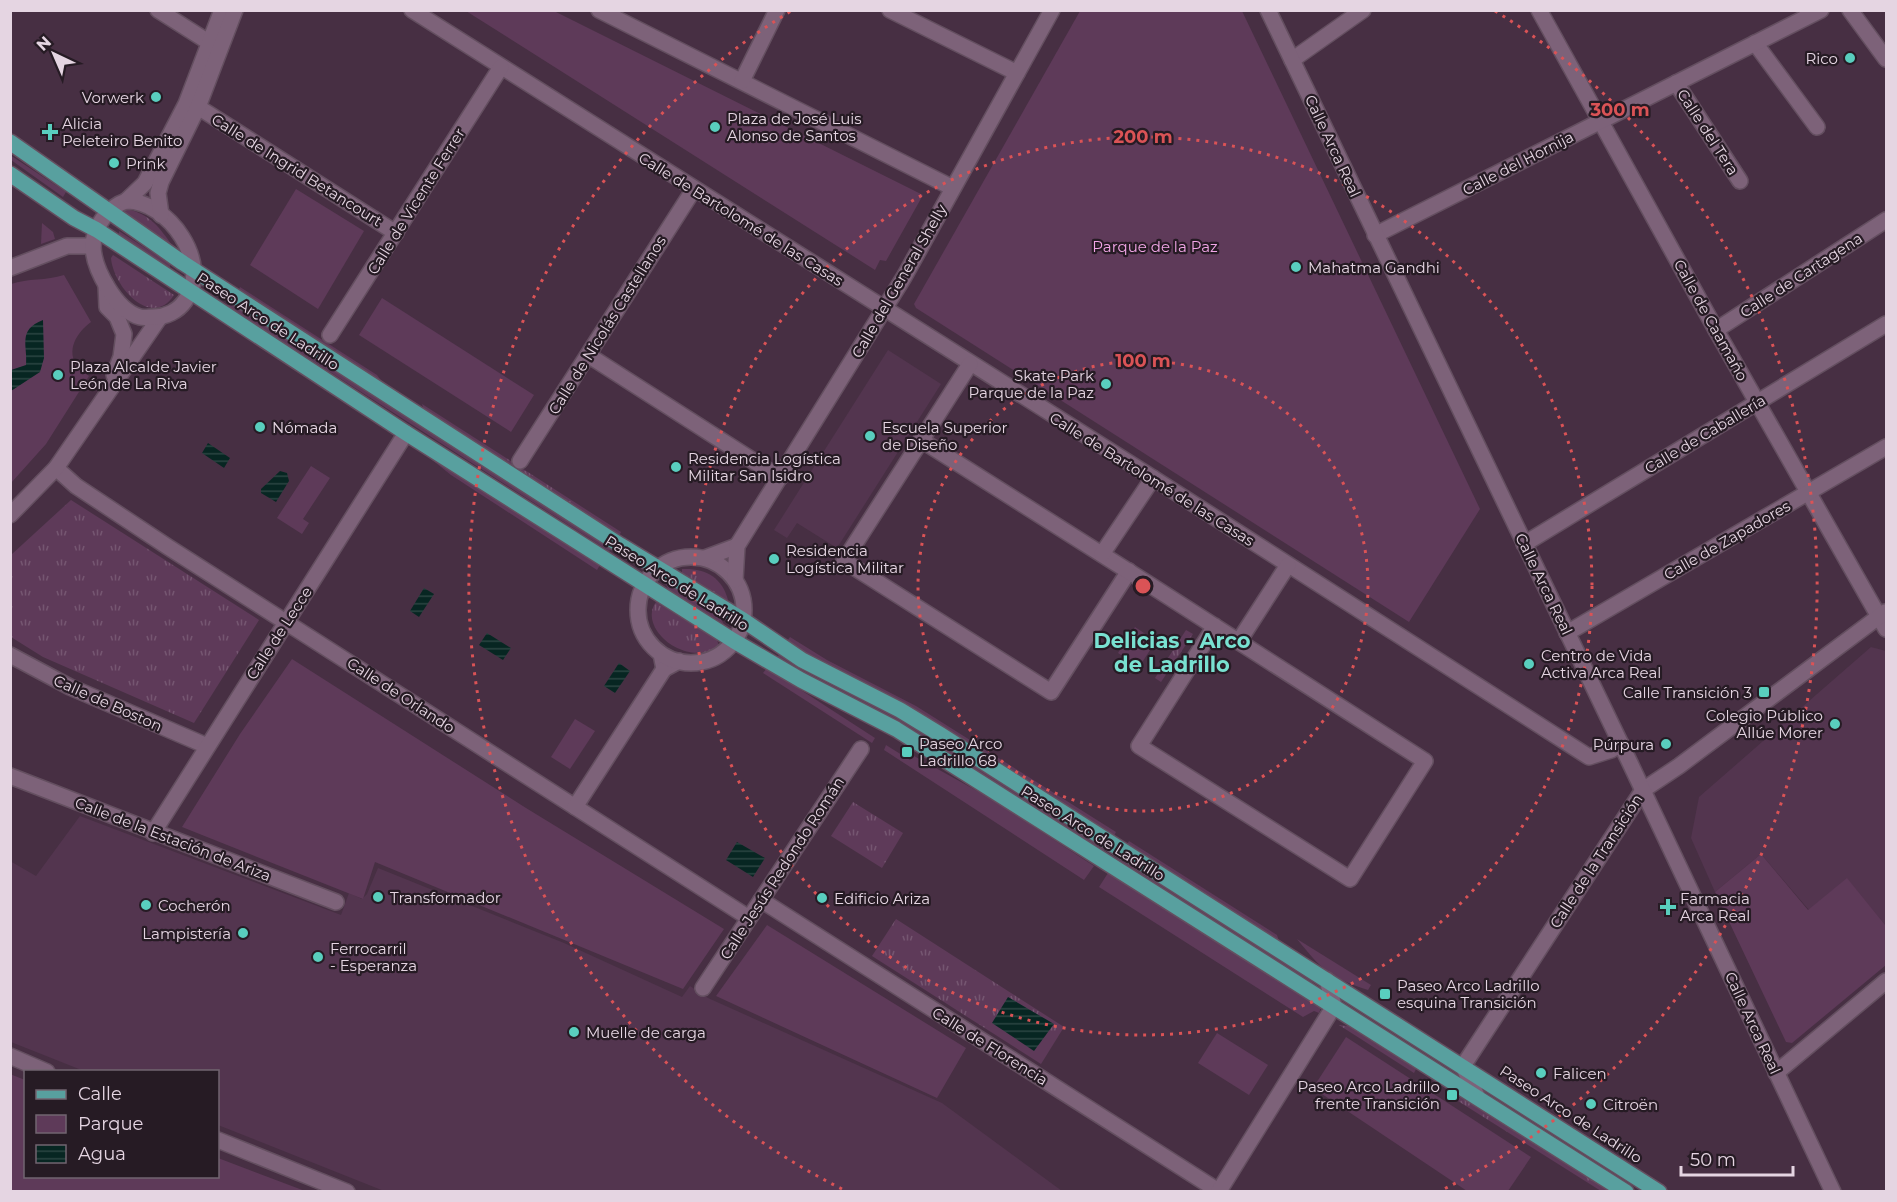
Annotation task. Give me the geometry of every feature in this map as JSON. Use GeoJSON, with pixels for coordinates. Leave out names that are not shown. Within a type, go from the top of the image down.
{"type":"FeatureCollection","features":[{"type":"Feature","properties":{"kind":"main road","name":"Paseo Arco de Ladrillo"},"geometry":{"type":"LineString","coordinates":[[10,141],[195,271],[657,568],[743,620],[802,660],[900,710],[941,735],[1659,1191]]}},
{"type":"Feature","properties":{"kind":"main road","name":"Paseo Arco de Ladrillo"},"geometry":{"type":"LineString","coordinates":[[10,174],[74,218],[95,238],[191,292],[406,433],[734,641],[801,680],[896,729],[1626,1191]]}},
{"type":"Feature","properties":{"kind":"street"},"geometry":{"type":"LineString","coordinates":[[158,10],[216,43]]}},
{"type":"Feature","properties":{"kind":"street"},"geometry":{"type":"LineString","coordinates":[[161,215],[158,193],[160,182],[198,107],[216,43],[222,10]]}},
{"type":"Feature","properties":{"kind":"street"},"geometry":{"type":"LineString","coordinates":[[126,201],[145,183],[235,10]]}},
{"type":"Feature","properties":{"kind":"street","name":"Calle de Bartolomé de las Casas"},"geometry":{"type":"LineString","coordinates":[[412,10],[1153,478],[1589,757],[1621,744]]}},
{"type":"Feature","properties":{"kind":"street"},"geometry":{"type":"LineString","coordinates":[[599,10],[952,188]]}},
{"type":"Feature","properties":{"kind":"street"},"geometry":{"type":"LineString","coordinates":[[742,81],[777,10]]}},
{"type":"Feature","properties":{"kind":"street"},"geometry":{"type":"LineString","coordinates":[[890,10],[1017,73]]}},
{"type":"Feature","properties":{"kind":"street","name":"Calle del General Shelly"},"geometry":{"type":"LineString","coordinates":[[743,620],[742,596],[735,580],[737,546],[885,310],[1052,10]]}},
{"type":"Feature","properties":{"kind":"street","name":"Calle Arca Real"},"geometry":{"type":"LineString","coordinates":[[1268,10],[1833,1191]]}},
{"type":"Feature","properties":{"kind":"street"},"geometry":{"type":"LineString","coordinates":[[1292,60],[1363,10]]}},
{"type":"Feature","properties":{"kind":"street","name":"Calle de Caamaño"},"geometry":{"type":"LineString","coordinates":[[1539,10],[1716,330],[1884,619]]}},
{"type":"Feature","properties":{"kind":"street","name":"Calle del Hornija"},"geometry":{"type":"LineString","coordinates":[[1376,235],[1821,10]]}},
{"type":"Feature","properties":{"kind":"street"},"geometry":{"type":"LineString","coordinates":[[1850,10],[1887,59]]}},
{"type":"Feature","properties":{"kind":"street"},"geometry":{"type":"LineString","coordinates":[[1755,43],[1817,128]]}},
{"type":"Feature","properties":{"kind":"street","name":"Calle de Vicente Ferrer"},"geometry":{"type":"LineString","coordinates":[[330,335],[501,67]]}},
{"type":"Feature","properties":{"kind":"street","name":"Calle del Tera"},"geometry":{"type":"LineString","coordinates":[[1676,83],[1740,181]]}},
{"type":"Feature","properties":{"kind":"street","name":"Calle de Ingrid Betancourt"},"geometry":{"type":"LineString","coordinates":[[198,107],[396,233]]}},
{"type":"Feature","properties":{"kind":"street","name":"Calle de Nicolás Castellanos"},"geometry":{"type":"LineString","coordinates":[[520,461],[694,189]]}},
{"type":"Feature","properties":{"kind":"street"},"geometry":{"type":"LineString","coordinates":[[126,201],[145,204],[161,215],[178,232],[187,246],[195,271],[191,292],[179,308],[159,317],[139,317],[128,310],[106,285],[97,265],[95,238],[108,211],[126,201]]}},
{"type":"Feature","properties":{"kind":"street","name":"Calle de Cartagena"},"geometry":{"type":"LineString","coordinates":[[1716,330],[1887,220]]}},
{"type":"Feature","properties":{"kind":"street"},"geometry":{"type":"LineString","coordinates":[[10,267],[95,238]]}},
{"type":"Feature","properties":{"kind":"street"},"geometry":{"type":"LineString","coordinates":[[106,285],[108,307],[117,317],[124,334],[121,357],[107,394]]}},
{"type":"Feature","properties":{"kind":"street"},"geometry":{"type":"LineString","coordinates":[[10,515],[56,468],[159,317]]}},
{"type":"Feature","properties":{"kind":"street","name":"Calle de Caballería"},"geometry":{"type":"LineString","coordinates":[[1524,544],[1887,324]]}},
{"type":"Feature","properties":{"kind":"street"},"geometry":{"type":"LineString","coordinates":[[588,355],[780,478]]}},
{"type":"Feature","properties":{"kind":"street"},"geometry":{"type":"LineString","coordinates":[[970,364],[844,561],[1051,692],[1129,571]]}},
{"type":"Feature","properties":{"kind":"street","name":"Calle de Lecce"},"geometry":{"type":"LineString","coordinates":[[153,833],[406,433]]}},
{"type":"Feature","properties":{"kind":"street"},"geometry":{"type":"LineString","coordinates":[[921,440],[1239,641],[1425,761],[1350,879],[1139,746],[1215,626]]}},
{"type":"Feature","properties":{"kind":"street","name":"Calle de Zapadores"},"geometry":{"type":"LineString","coordinates":[[1567,633],[1887,447]]}},
{"type":"Feature","properties":{"kind":"street","name":"Calle de Orlando"},"geometry":{"type":"LineString","coordinates":[[56,468],[76,486],[149,535],[749,918]]}},
{"type":"Feature","properties":{"kind":"street"},"geometry":{"type":"LineString","coordinates":[[1102,554],[1153,478]]}},
{"type":"Feature","properties":{"kind":"street"},"geometry":{"type":"LineString","coordinates":[[705,558],[737,546]]}},
{"type":"Feature","properties":{"kind":"street"},"geometry":{"type":"LineString","coordinates":[[662,661],[641,627],[639,605],[645,584],[657,568],[677,558],[705,558],[724,568],[735,580]]}},
{"type":"Feature","properties":{"kind":"street"},"geometry":{"type":"LineString","coordinates":[[1239,641],[1288,565]]}},
{"type":"Feature","properties":{"kind":"street","name":"Calle de la Transición"},"geometry":{"type":"LineString","coordinates":[[1463,1066],[1643,790],[1884,619]]}},
{"type":"Feature","properties":{"kind":"street"},"geometry":{"type":"LineString","coordinates":[[662,661],[690,663],[709,659],[725,651],[734,641],[743,620]]}},
{"type":"Feature","properties":{"kind":"street","name":"Calle de Boston"},"geometry":{"type":"LineString","coordinates":[[10,655],[70,687],[207,746]]}},
{"type":"Feature","properties":{"kind":"street"},"geometry":{"type":"LineString","coordinates":[[576,807],[662,661]]}},
{"type":"Feature","properties":{"kind":"street","name":"Calle Jesús Redondo Román"},"geometry":{"type":"LineString","coordinates":[[703,988],[861,749]]}},
{"type":"Feature","properties":{"kind":"street","name":"Calle de la Estación de Ariza"},"geometry":{"type":"LineString","coordinates":[[10,776],[336,902]]}},
{"type":"Feature","properties":{"kind":"street","name":"Calle de Florencia"},"geometry":{"type":"LineString","coordinates":[[761,900],[1219,1191]]}},
{"type":"Feature","properties":{"kind":"street"},"geometry":{"type":"LineString","coordinates":[[1219,1191],[1334,1006],[1327,980]]}},
{"type":"Feature","properties":{"kind":"street"},"geometry":{"type":"LineString","coordinates":[[1776,1073],[1887,981]]}},
{"type":"Feature","properties":{"kind":"street"},"geometry":{"type":"LineString","coordinates":[[10,1056],[45,1070]]}},
{"type":"Feature","properties":{"kind":"street"},"geometry":{"type":"LineString","coordinates":[[1463,1066],[1477,1096]]}},
{"type":"Feature","properties":{"kind":"street"},"geometry":{"type":"LineString","coordinates":[[219,1140],[347,1191]]}},
{"type":"Feature","properties":{"kind":"shaded area","name":"Escuela Superior de Diseño"},"geometry":{"type":"Polygon","coordinates":[[[888,350],[941,384],[837,548],[797,523],[787,538],[774,530],[888,350]]]}},
{"type":"Feature","properties":{"kind":"shaded area","name":"Colegio Público Allúe Morer"},"geometry":{"type":"Polygon","coordinates":[[[1871,647],[1886,651],[1886,926],[1847,879],[1809,910],[1761,854],[1715,892],[1691,838],[1699,797],[1871,647]]]}},
{"type":"Feature","properties":{"kind":"shaded area"},"geometry":{"type":"Polygon","coordinates":[[[80,816],[341,915],[349,893],[362,899],[367,894],[378,868],[564,943],[682,997],[690,986],[708,998],[942,1103],[1062,1191],[384,1191],[219,1125],[219,1070],[81,1070],[11,1042],[10,861],[36,876],[80,816]]]}},
{"type":"Feature","properties":{"kind":"green space","name":"Plaza de José Luis Alonso de Santos"},"geometry":{"type":"Polygon","coordinates":[[[466,11],[554,11],[923,195],[886,261],[880,260],[875,270],[466,11]]]}},
{"type":"Feature","properties":{"kind":"green space","name":"Parque de la Paz"},"geometry":{"type":"Polygon","coordinates":[[[1080,11],[1242,11],[1480,509],[1409,622],[916,308],[914,304],[1080,11]]]}},
{"type":"Feature","properties":{"kind":"green space"},"geometry":{"type":"Polygon","coordinates":[[[10,155],[66,192],[63,197],[11,160],[10,155]]]}},
{"type":"Feature","properties":{"kind":"green space"},"geometry":{"type":"Polygon","coordinates":[[[296,189],[364,231],[318,309],[250,265],[296,189]]]}},
{"type":"Feature","properties":{"kind":"green space"},"geometry":{"type":"Polygon","coordinates":[[[123,209],[131,210],[151,220],[171,244],[167,244],[119,212],[123,209]]]}},
{"type":"Feature","properties":{"kind":"green space"},"geometry":{"type":"Polygon","coordinates":[[[42,223],[53,232],[55,239],[41,244],[42,223]]]}},
{"type":"Feature","properties":{"kind":"green space"},"geometry":{"type":"Polygon","coordinates":[[[119,231],[170,264],[170,269],[119,236],[119,231]]]}},
{"type":"Feature","properties":{"kind":"green space"},"geometry":{"type":"Polygon","coordinates":[[[113,255],[174,295],[165,305],[155,308],[144,306],[135,300],[118,281],[113,269],[111,258],[113,255]]]}},
{"type":"Feature","properties":{"kind":"green space","name":"Plaza Alcalde Javier León de La Riva"},"geometry":{"type":"Polygon","coordinates":[[[64,275],[91,322],[77,336],[73,348],[74,361],[89,376],[46,444],[11,483],[11,284],[64,275]]]}},
{"type":"Feature","properties":{"kind":"green space"},"geometry":{"type":"Polygon","coordinates":[[[240,287],[377,375],[383,383],[238,292],[240,287]]]}},
{"type":"Feature","properties":{"kind":"green space"},"geometry":{"type":"Polygon","coordinates":[[[382,298],[534,395],[511,432],[359,335],[382,298]]]}},
{"type":"Feature","properties":{"kind":"green space"},"geometry":{"type":"Polygon","coordinates":[[[230,303],[611,549],[609,551],[227,306],[230,303]]]}},
{"type":"Feature","properties":{"kind":"green space"},"geometry":{"type":"Polygon","coordinates":[[[422,404],[621,532],[619,536],[424,410],[422,404]]]}},
{"type":"Feature","properties":{"kind":"green space"},"geometry":{"type":"Polygon","coordinates":[[[425,452],[600,565],[597,570],[451,475],[425,452]]]}},
{"type":"Feature","properties":{"kind":"green space"},"geometry":{"type":"Polygon","coordinates":[[[311,466],[330,478],[303,519],[309,523],[302,534],[277,518],[311,466]]]}},
{"type":"Feature","properties":{"kind":"green space"},"geometry":{"type":"Polygon","coordinates":[[[71,500],[259,620],[194,723],[43,657],[11,637],[11,555],[71,500]]]}},
{"type":"Feature","properties":{"kind":"green space"},"geometry":{"type":"Polygon","coordinates":[[[682,569],[705,572],[717,580],[722,585],[728,600],[725,602],[682,574],[682,569]]]}},
{"type":"Feature","properties":{"kind":"green space"},"geometry":{"type":"Polygon","coordinates":[[[665,582],[719,616],[724,624],[669,591],[665,582]]]}},
{"type":"Feature","properties":{"kind":"green space"},"geometry":{"type":"Polygon","coordinates":[[[656,602],[717,640],[719,646],[706,652],[693,652],[680,649],[668,642],[653,623],[652,612],[656,602]]]}},
{"type":"Feature","properties":{"kind":"green space"},"geometry":{"type":"Polygon","coordinates":[[[1135,627],[1156,641],[1139,667],[1118,653],[1135,627]]]}},
{"type":"Feature","properties":{"kind":"green space"},"geometry":{"type":"Polygon","coordinates":[[[1186,630],[1193,634],[1161,682],[1155,678],[1186,630]]]}},
{"type":"Feature","properties":{"kind":"green space"},"geometry":{"type":"Polygon","coordinates":[[[790,637],[827,660],[916,706],[1116,832],[1114,836],[911,707],[808,655],[787,641],[790,637]]]}},
{"type":"Feature","properties":{"kind":"green space"},"geometry":{"type":"Polygon","coordinates":[[[779,655],[798,668],[904,721],[1104,849],[1104,852],[902,723],[796,669],[777,657],[779,655]]]}},
{"type":"Feature","properties":{"kind":"green space"},"geometry":{"type":"Polygon","coordinates":[[[292,659],[526,808],[724,929],[683,989],[375,862],[363,899],[182,827],[240,734],[292,659]]]}},
{"type":"Feature","properties":{"kind":"green space"},"geometry":{"type":"Polygon","coordinates":[[[767,668],[875,738],[872,743],[763,673],[767,668]]]}},
{"type":"Feature","properties":{"kind":"green space"},"geometry":{"type":"Polygon","coordinates":[[[575,719],[595,731],[570,769],[551,757],[575,719]]]}},
{"type":"Feature","properties":{"kind":"green space"},"geometry":{"type":"Polygon","coordinates":[[[886,745],[910,760],[914,756],[990,798],[1094,866],[1084,880],[884,750],[886,745]]]}},
{"type":"Feature","properties":{"kind":"green space"},"geometry":{"type":"Polygon","coordinates":[[[853,802],[903,833],[882,868],[831,836],[853,802]]]}},
{"type":"Feature","properties":{"kind":"green space"},"geometry":{"type":"Polygon","coordinates":[[[1129,841],[1277,935],[1279,941],[1127,844],[1129,841]]]}},
{"type":"Feature","properties":{"kind":"green space"},"geometry":{"type":"Polygon","coordinates":[[[1761,854],[1808,910],[1847,878],[1886,926],[1886,965],[1792,1043],[1786,1042],[1715,892],[1761,854]]]}},
{"type":"Feature","properties":{"kind":"green space"},"geometry":{"type":"Polygon","coordinates":[[[1118,858],[1312,980],[1313,985],[1116,860],[1118,858]]]}},
{"type":"Feature","properties":{"kind":"green space"},"geometry":{"type":"Polygon","coordinates":[[[1108,873],[1321,1008],[1319,1013],[1314,1011],[1303,1017],[1099,887],[1108,873]]]}},
{"type":"Feature","properties":{"kind":"green space"},"geometry":{"type":"Polygon","coordinates":[[[896,919],[1064,1027],[1041,1064],[872,956],[896,919]]]}},
{"type":"Feature","properties":{"kind":"green space"},"geometry":{"type":"Polygon","coordinates":[[[767,925],[966,1048],[937,1098],[716,996],[767,925]]]}},
{"type":"Feature","properties":{"kind":"green space"},"geometry":{"type":"Polygon","coordinates":[[[1297,939],[1371,985],[1368,990],[1328,972],[1297,939]]]}},
{"type":"Feature","properties":{"kind":"green space"},"geometry":{"type":"Polygon","coordinates":[[[1339,1025],[1348,1026],[1416,1069],[1414,1073],[1339,1025]]]}},
{"type":"Feature","properties":{"kind":"green space"},"geometry":{"type":"Polygon","coordinates":[[[1217,1033],[1268,1065],[1249,1095],[1198,1063],[1217,1033]]]}},
{"type":"Feature","properties":{"kind":"green space"},"geometry":{"type":"Polygon","coordinates":[[[1346,1037],[1531,1157],[1508,1191],[1467,1191],[1313,1088],[1346,1037]]]}},
{"type":"Feature","properties":{"kind":"green space"},"geometry":{"type":"Polygon","coordinates":[[[10,1074],[24,1080],[24,1178],[219,1178],[219,1158],[305,1191],[11,1191],[10,1074]]]}},
{"type":"Feature","properties":{"kind":"green space"},"geometry":{"type":"Polygon","coordinates":[[[1460,1097],[1609,1191],[1601,1191],[1458,1101],[1460,1097]]]}},
{"type":"Feature","properties":{"kind":"water"},"geometry":{"type":"Polygon","coordinates":[[[43,320],[44,358],[40,372],[11,391],[11,370],[26,365],[27,334],[35,324],[43,320]]]}},
{"type":"Feature","properties":{"kind":"water"},"geometry":{"type":"Polygon","coordinates":[[[208,443],[230,458],[224,468],[202,453],[208,443]]]}},
{"type":"Feature","properties":{"kind":"water"},"geometry":{"type":"Polygon","coordinates":[[[280,471],[287,473],[289,481],[276,502],[261,493],[261,489],[280,471]]]}},
{"type":"Feature","properties":{"kind":"water"},"geometry":{"type":"Polygon","coordinates":[[[424,588],[434,594],[419,617],[410,611],[424,588]]]}},
{"type":"Feature","properties":{"kind":"water"},"geometry":{"type":"Polygon","coordinates":[[[487,633],[511,648],[503,660],[479,645],[487,633]]]}},
{"type":"Feature","properties":{"kind":"water"},"geometry":{"type":"Polygon","coordinates":[[[619,663],[630,671],[615,693],[604,686],[619,663]]]}},
{"type":"Feature","properties":{"kind":"water"},"geometry":{"type":"Polygon","coordinates":[[[737,842],[765,858],[753,877],[726,860],[737,842]]]}},
{"type":"Feature","properties":{"kind":"water"},"geometry":{"type":"Polygon","coordinates":[[[1008,997],[1054,1024],[1034,1051],[992,1023],[1008,997]]]}},
{"type":"Feature","properties":{"kind":"place","name":"Rico"},"geometry":{"type":"Point","coordinates":[1850,58]}},
{"type":"Feature","properties":{"kind":"place","name":"Vorwerk"},"geometry":{"type":"Point","coordinates":[156,97]}},
{"type":"Feature","properties":{"kind":"place","name":"Plaza de José Luis Alonso de Santos"},"geometry":{"type":"Point","coordinates":[715,127]}},
{"type":"Feature","properties":{"kind":"place","name":"Alicia Peleteiro Benito"},"geometry":{"type":"Point","coordinates":[50,132]}},
{"type":"Feature","properties":{"kind":"place","name":"Prink"},"geometry":{"type":"Point","coordinates":[114,163]}},
{"type":"Feature","properties":{"kind":"place","name":"Mahatma Gandhi"},"geometry":{"type":"Point","coordinates":[1296,267]}},
{"type":"Feature","properties":{"kind":"place","name":"Plaza Alcalde Javier León de La Riva"},"geometry":{"type":"Point","coordinates":[58,375]}},
{"type":"Feature","properties":{"kind":"place","name":"Skate Park Parque de la Paz"},"geometry":{"type":"Point","coordinates":[1106,384]}},
{"type":"Feature","properties":{"kind":"place","name":"Nómada"},"geometry":{"type":"Point","coordinates":[260,427]}},
{"type":"Feature","properties":{"kind":"place","name":"Escuela Superior de Diseño"},"geometry":{"type":"Point","coordinates":[870,436]}},
{"type":"Feature","properties":{"kind":"place","name":"Residencia Logística Militar San Isidro"},"geometry":{"type":"Point","coordinates":[676,467]}},
{"type":"Feature","properties":{"kind":"place","name":"Residencia Logística Militar"},"geometry":{"type":"Point","coordinates":[774,559]}},
{"type":"Feature","properties":{"kind":"place","name":"Centro de Vida Activa Arca Real"},"geometry":{"type":"Point","coordinates":[1529,664]}},
{"type":"Feature","properties":{"kind":"place","name":"Calle Transición 3"},"geometry":{"type":"Point","coordinates":[1764,692]}},
{"type":"Feature","properties":{"kind":"place","name":"Colegio Público Allúe Morer"},"geometry":{"type":"Point","coordinates":[1835,724]}},
{"type":"Feature","properties":{"kind":"place","name":"Púrpura"},"geometry":{"type":"Point","coordinates":[1666,744]}},
{"type":"Feature","properties":{"kind":"place","name":"Paseo Arco Ladrillo 68"},"geometry":{"type":"Point","coordinates":[907,752]}},
{"type":"Feature","properties":{"kind":"place","name":"Transformador"},"geometry":{"type":"Point","coordinates":[378,897]}},
{"type":"Feature","properties":{"kind":"place","name":"Edificio Ariza"},"geometry":{"type":"Point","coordinates":[822,898]}},
{"type":"Feature","properties":{"kind":"place","name":"Cocherón"},"geometry":{"type":"Point","coordinates":[146,905]}},
{"type":"Feature","properties":{"kind":"place","name":"Farmacia Arca Real"},"geometry":{"type":"Point","coordinates":[1668,907]}},
{"type":"Feature","properties":{"kind":"place","name":"Lampistería"},"geometry":{"type":"Point","coordinates":[243,933]}},
{"type":"Feature","properties":{"kind":"place","name":"Ferrocarril - Esperanza"},"geometry":{"type":"Point","coordinates":[318,957]}},
{"type":"Feature","properties":{"kind":"place","name":"Paseo Arco Ladrillo esquina Transición"},"geometry":{"type":"Point","coordinates":[1385,994]}},
{"type":"Feature","properties":{"kind":"place","name":"Muelle de carga"},"geometry":{"type":"Point","coordinates":[574,1032]}},
{"type":"Feature","properties":{"kind":"place","name":"Falicen"},"geometry":{"type":"Point","coordinates":[1541,1073]}},
{"type":"Feature","properties":{"kind":"place","name":"Paseo Arco Ladrillo frente Transición"},"geometry":{"type":"Point","coordinates":[1452,1095]}},
{"type":"Feature","properties":{"kind":"place","name":"Citroën"},"geometry":{"type":"Point","coordinates":[1591,1104]}},
{"type":"Feature","properties":{"kind":"district","name":"Delicias - Arco de Ladrillo"},"geometry":{"type":"Point","coordinates":[1172,652]}}]}
